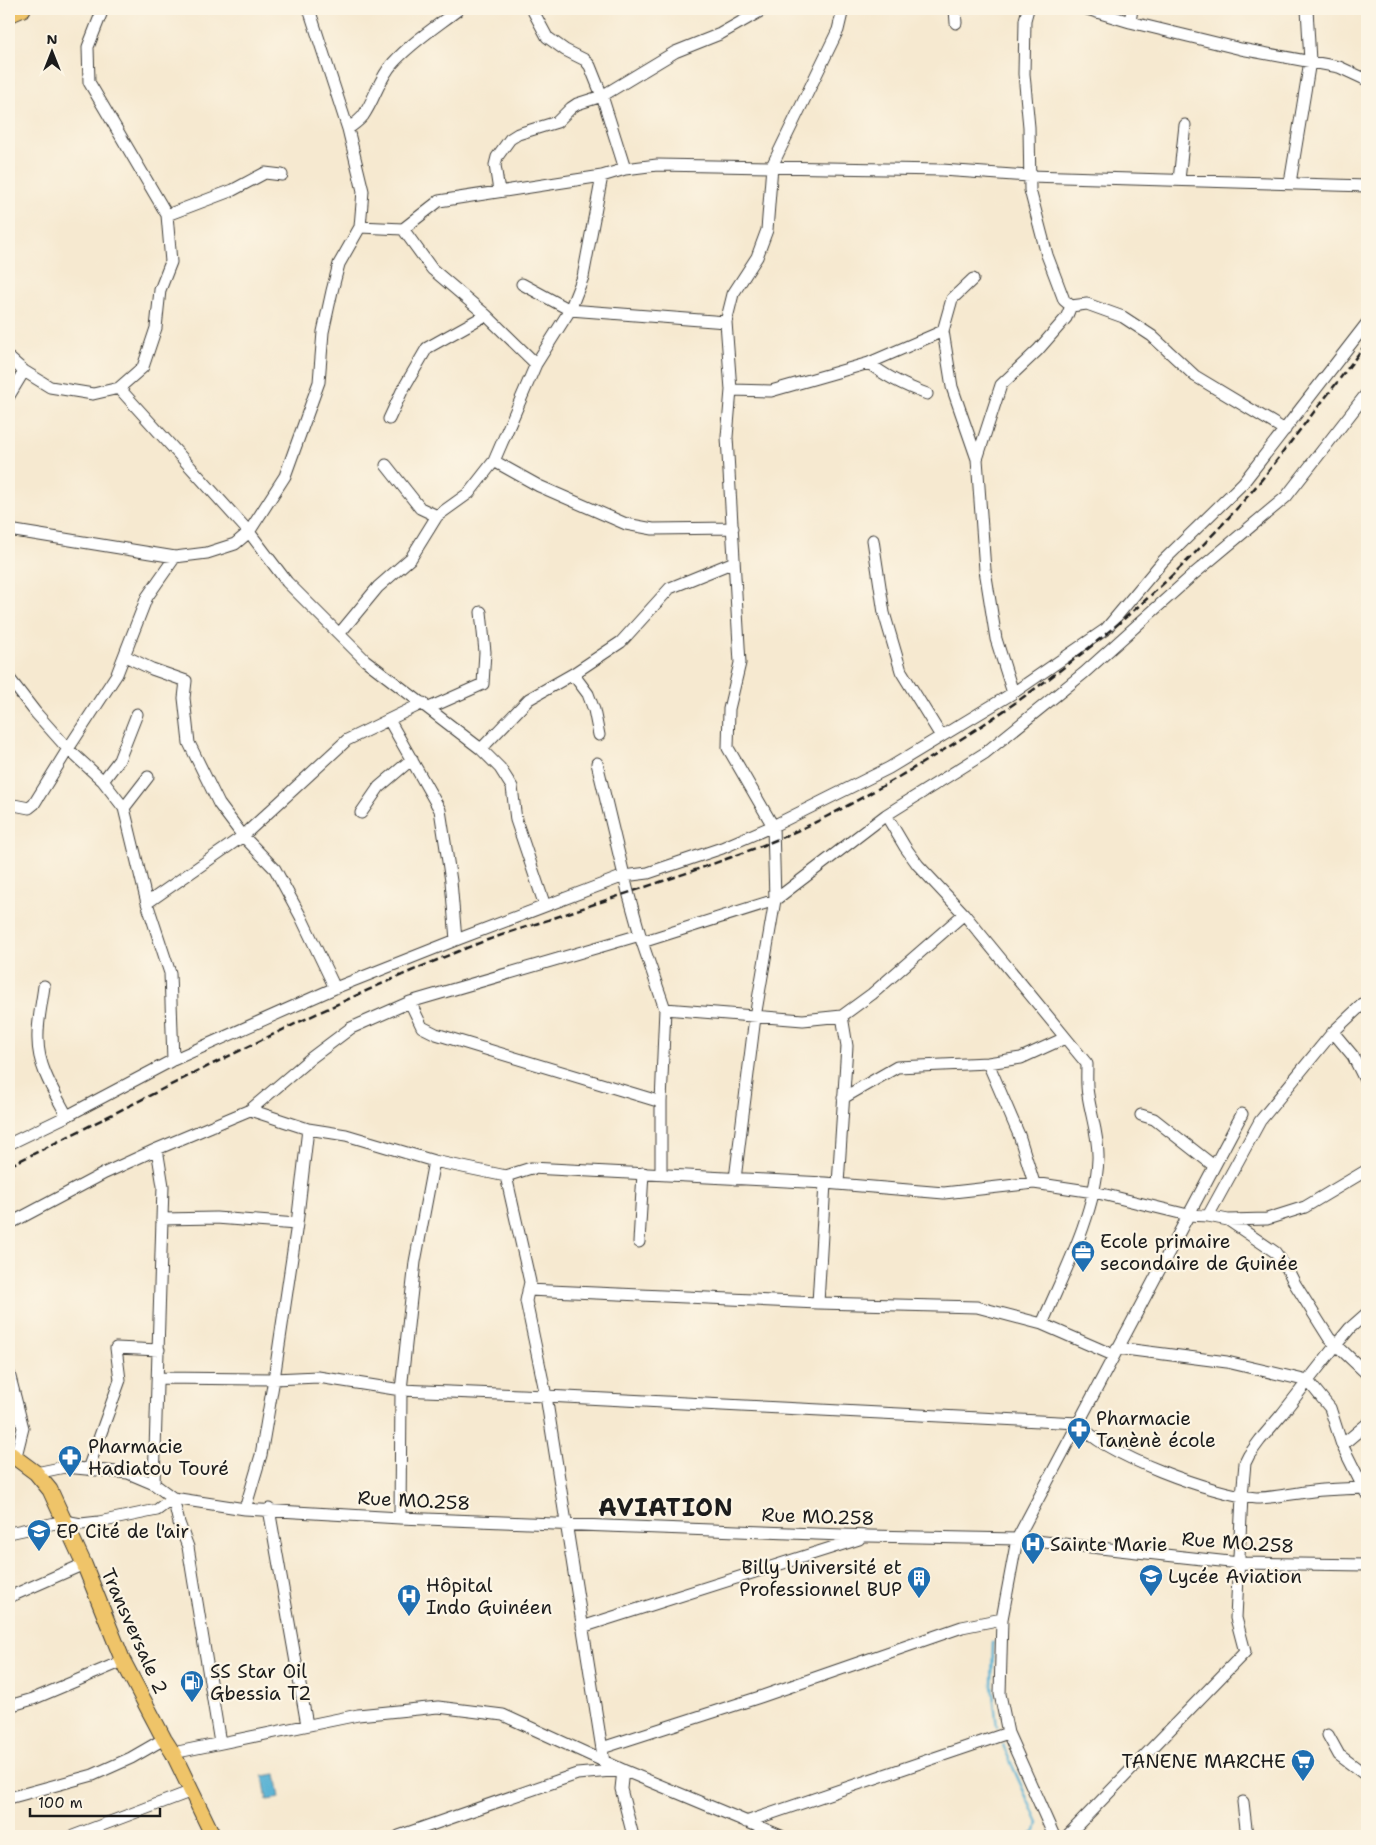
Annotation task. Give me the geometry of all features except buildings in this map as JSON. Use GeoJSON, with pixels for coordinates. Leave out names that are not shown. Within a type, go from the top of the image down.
{"type":"FeatureCollection","features":[{"type":"Feature","properties":{"kind":"main road"},"geometry":{"type":"LineString","coordinates":[[9,15],[23,9]]}},
{"type":"Feature","properties":{"kind":"main road","name":"Transversale 2"},"geometry":{"type":"LineString","coordinates":[[12,1454],[36,1473],[50,1490],[65,1520],[124,1661],[173,1753],[213,1836]]}},
{"type":"Feature","properties":{"kind":"street"},"geometry":{"type":"LineString","coordinates":[[9,358],[24,371],[50,387],[93,394],[119,388],[143,368],[156,328],[160,290],[171,262],[167,215],[89,82],[88,48],[103,9]]}},
{"type":"Feature","properties":{"kind":"street"},"geometry":{"type":"LineString","coordinates":[[9,530],[175,557],[207,553],[235,544],[249,532],[286,476],[319,382],[323,332],[340,264],[360,227],[363,191],[348,129],[309,9]]}},
{"type":"Feature","properties":{"kind":"street"},"geometry":{"type":"LineString","coordinates":[[348,129],[362,118],[379,83],[393,63],[459,9]]}},
{"type":"Feature","properties":{"kind":"street"},"geometry":{"type":"LineString","coordinates":[[532,9],[547,37],[565,50],[585,60],[590,66],[602,96],[625,169]]}},
{"type":"Feature","properties":{"kind":"street"},"geometry":{"type":"LineString","coordinates":[[499,191],[495,165],[497,157],[510,139],[518,134],[557,122],[577,104],[602,96],[675,52],[720,34],[764,9]]}},
{"type":"Feature","properties":{"kind":"street"},"geometry":{"type":"LineString","coordinates":[[735,1179],[755,1017],[775,900],[773,826],[728,748],[729,709],[740,663],[727,437],[731,390],[726,322],[733,294],[757,257],[767,230],[772,166],[838,30],[843,9]]}},
{"type":"Feature","properties":{"kind":"street"},"geometry":{"type":"LineString","coordinates":[[955,9],[956,22]]}},
{"type":"Feature","properties":{"kind":"street"},"geometry":{"type":"LineString","coordinates":[[1028,9],[1025,20],[1024,74],[1029,127],[1030,190],[1047,255],[1064,300],[1071,306],[1087,304],[1123,317],[1152,336],[1195,376],[1285,430]]}},
{"type":"Feature","properties":{"kind":"street"},"geometry":{"type":"LineString","coordinates":[[1087,9],[1130,22],[1241,49],[1339,67],[1367,80]]}},
{"type":"Feature","properties":{"kind":"street"},"geometry":{"type":"LineString","coordinates":[[1130,22],[1132,9]]}},
{"type":"Feature","properties":{"kind":"street"},"geometry":{"type":"LineString","coordinates":[[1290,183],[1310,61],[1307,9]]}},
{"type":"Feature","properties":{"kind":"street"},"geometry":{"type":"LineString","coordinates":[[1179,180],[1185,125]]}},
{"type":"Feature","properties":{"kind":"street"},"geometry":{"type":"LineString","coordinates":[[360,227],[402,229],[439,201],[602,176],[625,169],[657,165],[942,170],[1029,176],[1367,186]]}},
{"type":"Feature","properties":{"kind":"street"},"geometry":{"type":"LineString","coordinates":[[167,215],[233,190],[265,174],[282,175]]}},
{"type":"Feature","properties":{"kind":"street"},"geometry":{"type":"LineString","coordinates":[[340,633],[378,587],[410,558],[437,516],[469,493],[494,461],[536,364],[570,310],[583,277],[602,176]]}},
{"type":"Feature","properties":{"kind":"street"},"geometry":{"type":"LineString","coordinates":[[402,229],[432,269],[486,315],[536,364]]}},
{"type":"Feature","properties":{"kind":"street"},"geometry":{"type":"LineString","coordinates":[[973,279],[952,299],[943,331],[952,387],[977,459],[987,580],[996,639],[1013,693]]}},
{"type":"Feature","properties":{"kind":"street"},"geometry":{"type":"LineString","coordinates":[[522,284],[570,310],[726,322]]}},
{"type":"Feature","properties":{"kind":"street"},"geometry":{"type":"LineString","coordinates":[[977,459],[1001,385],[1038,350],[1066,318],[1071,306]]}},
{"type":"Feature","properties":{"kind":"street"},"geometry":{"type":"LineString","coordinates":[[389,419],[402,390],[427,348],[486,315]]}},
{"type":"Feature","properties":{"kind":"street"},"geometry":{"type":"LineString","coordinates":[[9,1144],[67,1116],[172,1060],[335,988],[624,876],[648,873],[722,848],[773,826],[889,768],[1013,693],[1106,629],[1163,561],[1244,482],[1367,323]]}},
{"type":"Feature","properties":{"kind":"street"},"geometry":{"type":"LineString","coordinates":[[731,390],[771,391],[868,363],[943,331]]}},
{"type":"Feature","properties":{"kind":"street"},"geometry":{"type":"LineString","coordinates":[[868,363],[905,386],[926,394]]}},
{"type":"Feature","properties":{"kind":"street"},"geometry":{"type":"LineString","coordinates":[[9,396],[24,371]]}},
{"type":"Feature","properties":{"kind":"street"},"geometry":{"type":"LineString","coordinates":[[119,388],[249,532],[287,582],[365,660],[481,749],[500,768],[512,788],[516,820],[545,906]]}},
{"type":"Feature","properties":{"kind":"street"},"geometry":{"type":"LineString","coordinates":[[9,1224],[105,1173],[250,1110],[311,1058],[351,1028],[410,1002],[775,900],[886,815],[985,753],[1084,673],[1195,573],[1286,497],[1367,393]]}},
{"type":"Feature","properties":{"kind":"street"},"geometry":{"type":"LineString","coordinates":[[494,461],[539,486],[626,524],[653,529],[733,528]]}},
{"type":"Feature","properties":{"kind":"street"},"geometry":{"type":"LineString","coordinates":[[386,465],[420,508],[437,516]]}},
{"type":"Feature","properties":{"kind":"street"},"geometry":{"type":"LineString","coordinates":[[872,540],[884,613],[900,671],[941,736]]}},
{"type":"Feature","properties":{"kind":"street"},"geometry":{"type":"LineString","coordinates":[[9,804],[29,808],[32,806],[117,674],[147,597],[175,557]]}},
{"type":"Feature","properties":{"kind":"street"},"geometry":{"type":"LineString","coordinates":[[481,749],[529,699],[574,674],[621,642],[670,588],[734,562]]}},
{"type":"Feature","properties":{"kind":"street"},"geometry":{"type":"LineString","coordinates":[[146,903],[243,836],[347,740],[388,720],[483,684],[485,652],[481,612]]}},
{"type":"Feature","properties":{"kind":"street"},"geometry":{"type":"LineString","coordinates":[[125,656],[152,669],[186,681],[184,698],[189,743],[218,804],[243,836],[275,869],[301,917],[335,988]]}},
{"type":"Feature","properties":{"kind":"street"},"geometry":{"type":"LineString","coordinates":[[574,674],[588,694],[594,710],[599,735]]}},
{"type":"Feature","properties":{"kind":"street"},"geometry":{"type":"LineString","coordinates":[[9,678],[36,713],[68,749],[103,781],[124,808],[146,903],[170,972],[172,1060]]}},
{"type":"Feature","properties":{"kind":"street"},"geometry":{"type":"LineString","coordinates":[[103,781],[119,760],[137,714]]}},
{"type":"Feature","properties":{"kind":"street"},"geometry":{"type":"LineString","coordinates":[[388,720],[440,810],[451,881],[456,940]]}},
{"type":"Feature","properties":{"kind":"street"},"geometry":{"type":"LineString","coordinates":[[361,813],[379,787],[412,759]]}},
{"type":"Feature","properties":{"kind":"street"},"geometry":{"type":"LineString","coordinates":[[597,763],[641,938],[665,1009],[661,1102],[661,1174]]}},
{"type":"Feature","properties":{"kind":"street"},"geometry":{"type":"LineString","coordinates":[[124,808],[148,777]]}},
{"type":"Feature","properties":{"kind":"street"},"geometry":{"type":"LineString","coordinates":[[886,815],[904,847],[918,865],[964,914],[1087,1064],[1088,1094],[1097,1142],[1098,1159],[1094,1192],[1082,1230],[1042,1324]]}},
{"type":"Feature","properties":{"kind":"street"},"geometry":{"type":"LineString","coordinates":[[665,1009],[803,1020],[842,1016],[872,994],[964,914]]}},
{"type":"Feature","properties":{"kind":"street"},"geometry":{"type":"LineString","coordinates":[[44,986],[38,1040],[39,1052],[46,1076],[67,1116]]}},
{"type":"Feature","properties":{"kind":"street"},"geometry":{"type":"LineString","coordinates":[[1208,1216],[1260,1122],[1333,1032],[1367,1000]]}},
{"type":"Feature","properties":{"kind":"street"},"geometry":{"type":"LineString","coordinates":[[410,1002],[422,1027],[436,1034],[661,1102]]}},
{"type":"Feature","properties":{"kind":"street"},"geometry":{"type":"LineString","coordinates":[[838,1184],[847,1046],[842,1016]]}},
{"type":"Feature","properties":{"kind":"street"},"geometry":{"type":"LineString","coordinates":[[1333,1032],[1353,1056],[1367,1084]]}},
{"type":"Feature","properties":{"kind":"street"},"geometry":{"type":"LineString","coordinates":[[844,1098],[896,1067],[988,1063],[1021,1058],[1065,1038]]}},
{"type":"Feature","properties":{"kind":"street"},"geometry":{"type":"LineString","coordinates":[[988,1063],[1019,1135],[1034,1183]]}},
{"type":"Feature","properties":{"kind":"street"},"geometry":{"type":"LineString","coordinates":[[250,1110],[308,1129],[346,1135],[434,1161],[506,1176],[531,1168],[826,1183],[944,1193],[1034,1183],[1094,1192],[1188,1216],[1208,1216],[1228,1220],[1267,1219],[1305,1207],[1367,1170]]}},
{"type":"Feature","properties":{"kind":"street"},"geometry":{"type":"LineString","coordinates":[[1054,1836],[1008,1733],[1000,1694],[1002,1619],[1017,1539],[1242,1114]]}},
{"type":"Feature","properties":{"kind":"street"},"geometry":{"type":"LineString","coordinates":[[1141,1115],[1154,1118],[1214,1166]]}},
{"type":"Feature","properties":{"kind":"street"},"geometry":{"type":"LineString","coordinates":[[245,1509],[261,1454],[274,1379],[297,1224],[308,1129]]}},
{"type":"Feature","properties":{"kind":"street"},"geometry":{"type":"LineString","coordinates":[[154,1484],[163,1186],[157,1149]]}},
{"type":"Feature","properties":{"kind":"street"},"geometry":{"type":"LineString","coordinates":[[400,1518],[401,1390],[415,1262],[434,1161]]}},
{"type":"Feature","properties":{"kind":"street"},"geometry":{"type":"LineString","coordinates":[[639,1242],[643,1173]]}},
{"type":"Feature","properties":{"kind":"street"},"geometry":{"type":"LineString","coordinates":[[506,1176],[530,1282],[526,1301],[546,1396],[604,1762]]}},
{"type":"Feature","properties":{"kind":"street"},"geometry":{"type":"LineString","coordinates":[[818,1303],[826,1183]]}},
{"type":"Feature","properties":{"kind":"street"},"geometry":{"type":"LineString","coordinates":[[162,1218],[249,1220],[297,1224]]}},
{"type":"Feature","properties":{"kind":"street"},"geometry":{"type":"LineString","coordinates":[[1228,1220],[1275,1252],[1329,1338],[1367,1374]]}},
{"type":"Feature","properties":{"kind":"street"},"geometry":{"type":"LineString","coordinates":[[158,1378],[274,1379],[318,1377],[401,1390],[1078,1423],[1085,1432],[1139,1463],[1215,1490],[1259,1498],[1316,1490],[1365,1491],[1342,1445],[1330,1408],[1308,1381],[1227,1362],[1115,1352],[1042,1324],[977,1307],[818,1303],[528,1290]]}},
{"type":"Feature","properties":{"kind":"street"},"geometry":{"type":"LineString","coordinates":[[1067,1836],[1245,1652],[1236,1618],[1242,1496],[1246,1463],[1249,1455],[1336,1344],[1367,1313]]}},
{"type":"Feature","properties":{"kind":"street"},"geometry":{"type":"LineString","coordinates":[[88,1469],[120,1380],[116,1348],[159,1350]]}},
{"type":"Feature","properties":{"kind":"street"},"geometry":{"type":"LineString","coordinates":[[9,1373],[23,1428],[12,1454]]}},
{"type":"Feature","properties":{"kind":"street"},"geometry":{"type":"LineString","coordinates":[[1342,1445],[1367,1424]]}},
{"type":"Feature","properties":{"kind":"street","name":"Rue MO.258"},"geometry":{"type":"LineString","coordinates":[[36,1473],[65,1467],[128,1473],[154,1484],[173,1498],[245,1509],[400,1518],[869,1536],[1017,1539],[1239,1563],[1367,1565]]}},
{"type":"Feature","properties":{"kind":"street"},"geometry":{"type":"LineString","coordinates":[[9,1533],[65,1520],[82,1524],[157,1510],[173,1498],[179,1523],[188,1547],[220,1743]]}},
{"type":"Feature","properties":{"kind":"street"},"geometry":{"type":"LineString","coordinates":[[270,1509],[307,1725]]}},
{"type":"Feature","properties":{"kind":"street"},"geometry":{"type":"LineString","coordinates":[[582,1627],[869,1536]]}},
{"type":"Feature","properties":{"kind":"street"},"geometry":{"type":"LineString","coordinates":[[9,1597],[84,1564]]}},
{"type":"Feature","properties":{"kind":"street"},"geometry":{"type":"LineString","coordinates":[[602,1748],[760,1697],[962,1627],[1002,1619]]}},
{"type":"Feature","properties":{"kind":"street"},"geometry":{"type":"LineString","coordinates":[[9,1706],[33,1699],[124,1661]]}},
{"type":"Feature","properties":{"kind":"street"},"geometry":{"type":"LineString","coordinates":[[173,1753],[358,1715],[438,1707],[503,1715],[604,1762],[782,1836]]}},
{"type":"Feature","properties":{"kind":"street"},"geometry":{"type":"LineString","coordinates":[[746,1822],[1008,1733]]}},
{"type":"Feature","properties":{"kind":"street"},"geometry":{"type":"LineString","coordinates":[[1328,1735],[1340,1755],[1367,1776]]}},
{"type":"Feature","properties":{"kind":"street"},"geometry":{"type":"LineString","coordinates":[[9,1798],[94,1775],[131,1758],[164,1739]]}},
{"type":"Feature","properties":{"kind":"street"},"geometry":{"type":"LineString","coordinates":[[399,1836],[577,1774],[623,1770]]}},
{"type":"Feature","properties":{"kind":"street"},"geometry":{"type":"LineString","coordinates":[[623,1770],[621,1789],[633,1836]]}},
{"type":"Feature","properties":{"kind":"street"},"geometry":{"type":"LineString","coordinates":[[73,1836],[192,1791]]}},
{"type":"Feature","properties":{"kind":"street"},"geometry":{"type":"LineString","coordinates":[[1243,1802],[1248,1836]]}},
{"type":"Feature","properties":{"kind":"water"},"geometry":{"type":"Polygon","coordinates":[[[276,1774],[280,1798],[267,1800],[263,1776],[276,1774]]]}},
{"type":"Feature","properties":{"kind":"waterway"},"geometry":{"type":"LineString","coordinates":[[993,1643],[992,1685],[997,1727]]}},
{"type":"Feature","properties":{"kind":"waterway"},"geometry":{"type":"LineString","coordinates":[[1003,1745],[1038,1823],[1036,1831],[1029,1836]]}},
{"type":"Feature","properties":{"kind":"railway"},"geometry":{"type":"LineString","coordinates":[[9,1166],[234,1053],[406,973],[485,941],[688,873],[771,842],[832,814],[929,759],[1019,700],[1062,668],[1105,635],[1185,563],[1264,477],[1367,342]]}},
{"type":"Feature","properties":{"kind":"place","name":"Ecole primaire secondaire de Guinée"},"geometry":{"type":"Point","coordinates":[1083,1273]}},
{"type":"Feature","properties":{"kind":"place","name":"Pharmacie Tanènè école"},"geometry":{"type":"Point","coordinates":[1079,1450]}},
{"type":"Feature","properties":{"kind":"place","name":"Pharmacie Hadiatou Touré"},"geometry":{"type":"Point","coordinates":[70,1478]}},
{"type":"Feature","properties":{"kind":"place","name":"EP Cité de l'air"},"geometry":{"type":"Point","coordinates":[39,1552]}},
{"type":"Feature","properties":{"kind":"place","name":"Sainte Marie"},"geometry":{"type":"Point","coordinates":[1033,1565]}},
{"type":"Feature","properties":{"kind":"place","name":"Lycée Aviation"},"geometry":{"type":"Point","coordinates":[1151,1597]}},
{"type":"Feature","properties":{"kind":"place","name":"Billy Université et Professionnel BUP"},"geometry":{"type":"Point","coordinates":[919,1599]}},
{"type":"Feature","properties":{"kind":"place","name":"Hôpital Indo Guinéen"},"geometry":{"type":"Point","coordinates":[409,1617]}},
{"type":"Feature","properties":{"kind":"place","name":"SS Star Oil Gbessia T2"},"geometry":{"type":"Point","coordinates":[192,1703]}},
{"type":"Feature","properties":{"kind":"place","name":"TANENE MARCHE"},"geometry":{"type":"Point","coordinates":[1303,1782]}},
{"type":"Feature","properties":{"kind":"district","name":"AVIATION"},"geometry":{"type":"Point","coordinates":[666,1508]}}]}
